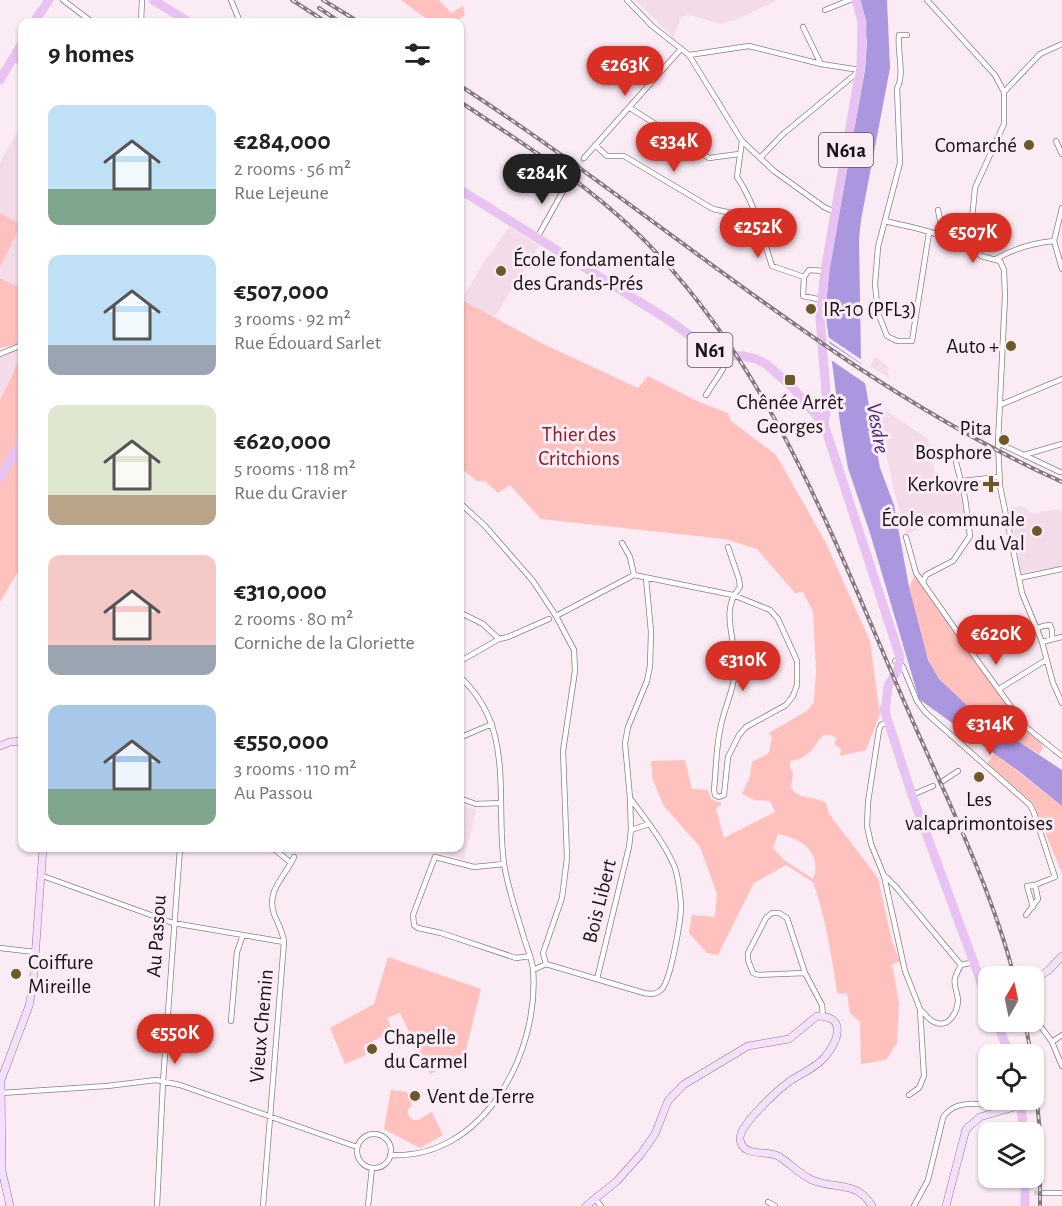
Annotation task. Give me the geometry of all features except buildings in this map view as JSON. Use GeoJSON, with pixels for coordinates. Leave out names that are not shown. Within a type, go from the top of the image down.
{"type":"FeatureCollection","features":[{"type":"Feature","properties":{"kind":"main road"},"geometry":{"type":"LineString","coordinates":[[37,18],[49,0]]}},
{"type":"Feature","properties":{"kind":"main road"},"geometry":{"type":"LineString","coordinates":[[153,0],[182,18]]}},
{"type":"Feature","properties":{"kind":"main road","name":"N61a"},"geometry":{"type":"LineString","coordinates":[[827,405],[820,326],[825,271],[863,50],[862,22],[856,0]]}},
{"type":"Feature","properties":{"kind":"main road"},"geometry":{"type":"LineString","coordinates":[[0,80],[18,50]]}},
{"type":"Feature","properties":{"kind":"main road","name":"N61"},"geometry":{"type":"LineString","coordinates":[[464,192],[667,318],[717,355],[744,356],[766,364],[814,411],[824,424],[897,649],[897,662],[884,685],[882,699],[887,722],[978,971]]}},
{"type":"Feature","properties":{"kind":"main road"},"geometry":{"type":"LineString","coordinates":[[814,411],[822,410],[827,405]]}},
{"type":"Feature","properties":{"kind":"main road"},"geometry":{"type":"LineString","coordinates":[[824,424],[827,405]]}},
{"type":"Feature","properties":{"kind":"main road"},"geometry":{"type":"LineString","coordinates":[[0,478],[18,448]]}},
{"type":"Feature","properties":{"kind":"main road"},"geometry":{"type":"LineString","coordinates":[[1025,1206],[1030,1193],[1028,1188]]}},
{"type":"Feature","properties":{"kind":"street"},"geometry":{"type":"LineString","coordinates":[[63,0],[87,18]]}},
{"type":"Feature","properties":{"kind":"street"},"geometry":{"type":"LineString","coordinates":[[141,18],[142,0]]}},
{"type":"Feature","properties":{"kind":"street"},"geometry":{"type":"LineString","coordinates":[[231,0],[238,18]]}},
{"type":"Feature","properties":{"kind":"street"},"geometry":{"type":"LineString","coordinates":[[627,0],[652,26],[689,56],[742,141],[774,171],[824,207],[835,212]]}},
{"type":"Feature","properties":{"kind":"street"},"geometry":{"type":"LineString","coordinates":[[825,10],[850,0]]}},
{"type":"Feature","properties":{"kind":"street"},"geometry":{"type":"LineString","coordinates":[[927,0],[995,75],[1004,93],[1004,124],[975,188],[972,240],[981,256],[996,259],[1003,265],[1005,296],[998,443],[999,477],[1022,593],[1042,642],[1046,660],[1062,703]]}},
{"type":"Feature","properties":{"kind":"street"},"geometry":{"type":"LineString","coordinates":[[802,27],[821,64]]}},
{"type":"Feature","properties":{"kind":"street"},"geometry":{"type":"LineString","coordinates":[[907,35],[899,35],[898,43],[900,163],[878,247],[875,284],[878,313],[887,336],[897,341],[912,342],[929,233]]}},
{"type":"Feature","properties":{"kind":"street"},"geometry":{"type":"LineString","coordinates":[[1004,93],[1040,54],[1062,44]]}},
{"type":"Feature","properties":{"kind":"street"},"geometry":{"type":"LineString","coordinates":[[689,56],[748,45],[821,64],[860,70]]}},
{"type":"Feature","properties":{"kind":"street"},"geometry":{"type":"LineString","coordinates":[[584,158],[681,49]]}},
{"type":"Feature","properties":{"kind":"street"},"geometry":{"type":"LineString","coordinates":[[760,158],[782,135],[860,70]]}},
{"type":"Feature","properties":{"kind":"street"},"geometry":{"type":"LineString","coordinates":[[630,108],[709,158],[739,154]]}},
{"type":"Feature","properties":{"kind":"street"},"geometry":{"type":"LineString","coordinates":[[742,141],[737,177],[744,187],[772,266],[804,277]]}},
{"type":"Feature","properties":{"kind":"street"},"geometry":{"type":"LineString","coordinates":[[1056,141],[1062,154]]}},
{"type":"Feature","properties":{"kind":"street"},"geometry":{"type":"LineString","coordinates":[[595,146],[607,156],[624,156],[713,209],[741,215],[753,211]]}},
{"type":"Feature","properties":{"kind":"street"},"geometry":{"type":"LineString","coordinates":[[537,238],[567,184]]}},
{"type":"Feature","properties":{"kind":"street"},"geometry":{"type":"LineString","coordinates":[[1062,208],[1054,241],[1062,270]]}},
{"type":"Feature","properties":{"kind":"street"},"geometry":{"type":"LineString","coordinates":[[938,210],[942,225],[948,228],[949,234]]}},
{"type":"Feature","properties":{"kind":"street"},"geometry":{"type":"LineString","coordinates":[[885,221],[937,233],[944,237],[949,234]]}},
{"type":"Feature","properties":{"kind":"street"},"geometry":{"type":"LineString","coordinates":[[937,233],[938,227],[942,225]]}},
{"type":"Feature","properties":{"kind":"street"},"geometry":{"type":"LineString","coordinates":[[949,234],[965,241],[972,240]]}},
{"type":"Feature","properties":{"kind":"street"},"geometry":{"type":"LineString","coordinates":[[996,259],[1041,242],[1054,241]]}},
{"type":"Feature","properties":{"kind":"street"},"geometry":{"type":"LineString","coordinates":[[822,300],[803,296],[804,277],[809,270],[825,271]]}},
{"type":"Feature","properties":{"kind":"street"},"geometry":{"type":"LineString","coordinates":[[0,354],[18,347]]}},
{"type":"Feature","properties":{"kind":"street"},"geometry":{"type":"LineString","coordinates":[[706,395],[723,369],[725,356]]}},
{"type":"Feature","properties":{"kind":"street"},"geometry":{"type":"LineString","coordinates":[[1000,405],[1062,379]]}},
{"type":"Feature","properties":{"kind":"street"},"geometry":{"type":"LineString","coordinates":[[998,443],[1060,472]]}},
{"type":"Feature","properties":{"kind":"street"},"geometry":{"type":"LineString","coordinates":[[1024,455],[1062,444]]}},
{"type":"Feature","properties":{"kind":"street"},"geometry":{"type":"LineString","coordinates":[[923,582],[926,575],[953,561],[970,537],[962,482],[956,462]]}},
{"type":"Feature","properties":{"kind":"street"},"geometry":{"type":"LineString","coordinates":[[962,482],[999,477]]}},
{"type":"Feature","properties":{"kind":"street"},"geometry":{"type":"LineString","coordinates":[[464,507],[513,556],[533,581],[556,616],[574,650],[575,661],[563,751],[567,858],[562,898],[543,953],[546,964],[533,970]]}},
{"type":"Feature","properties":{"kind":"street"},"geometry":{"type":"LineString","coordinates":[[906,537],[916,573],[1026,727],[1062,756]]}},
{"type":"Feature","properties":{"kind":"street"},"geometry":{"type":"LineString","coordinates":[[622,543],[630,557],[634,575]]}},
{"type":"Feature","properties":{"kind":"street"},"geometry":{"type":"LineString","coordinates":[[556,616],[634,575],[733,595],[770,610],[778,619],[796,661],[797,685],[786,705],[746,727],[739,735],[728,757],[724,795],[719,797],[715,795],[714,790],[719,731],[735,671],[735,653],[728,609],[733,595],[740,587],[740,579],[728,547]]}},
{"type":"Feature","properties":{"kind":"street"},"geometry":{"type":"LineString","coordinates":[[1019,578],[1062,569]]}},
{"type":"Feature","properties":{"kind":"street","name":"Bois Libert"},"geometry":{"type":"LineString","coordinates":[[597,978],[631,830],[625,743],[628,726],[650,666],[651,632],[646,578]]}},
{"type":"Feature","properties":{"kind":"street"},"geometry":{"type":"LineString","coordinates":[[464,614],[483,624],[499,639]]}},
{"type":"Feature","properties":{"kind":"street"},"geometry":{"type":"LineString","coordinates":[[464,659],[499,639],[549,619]]}},
{"type":"Feature","properties":{"kind":"street"},"geometry":{"type":"LineString","coordinates":[[1036,629],[1050,625],[1052,639]]}},
{"type":"Feature","properties":{"kind":"street"},"geometry":{"type":"LineString","coordinates":[[1042,642],[1062,637]]}},
{"type":"Feature","properties":{"kind":"street"},"geometry":{"type":"LineString","coordinates":[[999,689],[1046,660]]}},
{"type":"Feature","properties":{"kind":"street"},"geometry":{"type":"LineString","coordinates":[[897,662],[925,712],[1030,805],[1055,877]]}},
{"type":"Feature","properties":{"kind":"street"},"geometry":{"type":"LineString","coordinates":[[390,1155],[411,1155],[439,1148],[470,1127],[485,1113],[511,1077],[525,1043],[531,1013],[533,970],[504,864],[498,743],[492,724],[479,698],[464,682]]}},
{"type":"Feature","properties":{"kind":"street"},"geometry":{"type":"LineString","coordinates":[[887,722],[881,725],[879,730],[867,826],[871,844],[884,876],[905,971],[920,1009],[924,1076],[919,1088],[909,1095]]}},
{"type":"Feature","properties":{"kind":"street"},"geometry":{"type":"LineString","coordinates":[[464,736],[492,724]]}},
{"type":"Feature","properties":{"kind":"street"},"geometry":{"type":"LineString","coordinates":[[0,746],[18,741]]}},
{"type":"Feature","properties":{"kind":"street"},"geometry":{"type":"LineString","coordinates":[[943,781],[958,771]]}},
{"type":"Feature","properties":{"kind":"street"},"geometry":{"type":"LineString","coordinates":[[912,795],[933,786]]}},
{"type":"Feature","properties":{"kind":"street","name":"Bois Libert"},"geometry":{"type":"LineString","coordinates":[[546,964],[654,994],[663,989],[668,978],[681,917],[680,888],[670,858],[630,798]]}},
{"type":"Feature","properties":{"kind":"street"},"geometry":{"type":"LineString","coordinates":[[464,800],[476,804],[501,803]]}},
{"type":"Feature","properties":{"kind":"street"},"geometry":{"type":"LineString","coordinates":[[631,830],[649,824]]}},
{"type":"Feature","properties":{"kind":"street"},"geometry":{"type":"LineString","coordinates":[[10,1206],[2,1171],[1,1080],[3,1062],[29,1006],[33,985],[43,852]]}},
{"type":"Feature","properties":{"kind":"street","name":"Au Passou"},"geometry":{"type":"LineString","coordinates":[[157,1206],[173,923],[180,852]]}},
{"type":"Feature","properties":{"kind":"street","name":"Vieux Chemin"},"geometry":{"type":"LineString","coordinates":[[263,1206],[285,942],[274,914],[272,900],[279,878],[292,860],[279,852]]}},
{"type":"Feature","properties":{"kind":"street"},"geometry":{"type":"LineString","coordinates":[[504,864],[474,867],[435,857],[413,915],[414,925],[516,958],[530,956]]}},
{"type":"Feature","properties":{"kind":"street"},"geometry":{"type":"LineString","coordinates":[[40,875],[173,923],[285,942]]}},
{"type":"Feature","properties":{"kind":"street"},"geometry":{"type":"LineString","coordinates":[[884,876],[896,887],[961,965]]}},
{"type":"Feature","properties":{"kind":"street"},"geometry":{"type":"LineString","coordinates":[[1026,915],[1038,899],[1035,885],[1055,877],[1062,878]]}},
{"type":"Feature","properties":{"kind":"street"},"geometry":{"type":"LineString","coordinates":[[805,973],[759,975],[753,973],[748,953],[766,918],[772,913],[779,912],[787,918],[805,973],[819,999],[823,1016]]}},
{"type":"Feature","properties":{"kind":"street"},"geometry":{"type":"LineString","coordinates":[[231,1021],[237,952],[243,935]]}},
{"type":"Feature","properties":{"kind":"street"},"geometry":{"type":"LineString","coordinates":[[0,948],[35,952]]}},
{"type":"Feature","properties":{"kind":"street"},"geometry":{"type":"LineString","coordinates":[[1044,973],[1062,956]]}},
{"type":"Feature","properties":{"kind":"street"},"geometry":{"type":"LineString","coordinates":[[961,965],[974,962]]}},
{"type":"Feature","properties":{"kind":"street"},"geometry":{"type":"LineString","coordinates":[[920,1009],[933,1022],[948,1021],[953,1017],[958,997],[955,977],[961,965]]}},
{"type":"Feature","properties":{"kind":"street"},"geometry":{"type":"LineString","coordinates":[[586,1206],[598,1203],[648,1144],[655,1134],[668,1101],[683,1085],[748,1047],[789,1039],[812,1019],[823,1016],[830,1018],[838,1029],[833,1046],[813,1069],[782,1088],[747,1123],[741,1130],[740,1139],[747,1150],[777,1156],[802,1175],[813,1180],[861,1192],[872,1206]]}},
{"type":"Feature","properties":{"kind":"street"},"geometry":{"type":"LineString","coordinates":[[1044,1031],[1052,1042],[1062,1066]]}},
{"type":"Feature","properties":{"kind":"street"},"geometry":{"type":"LineString","coordinates":[[1052,1042],[1062,1035]]}},
{"type":"Feature","properties":{"kind":"street"},"geometry":{"type":"LineString","coordinates":[[1,1093],[107,1086],[156,1080],[180,1085],[357,1147]]}},
{"type":"Feature","properties":{"kind":"street"},"geometry":{"type":"LineString","coordinates":[[914,1206],[928,1180],[946,1112],[972,1102],[978,1104]]}},
{"type":"Feature","properties":{"kind":"street"},"geometry":{"type":"LineString","coordinates":[[946,1206],[966,1128],[980,1117],[1002,1110]]}},
{"type":"Feature","properties":{"kind":"street"},"geometry":{"type":"LineString","coordinates":[[380,1135],[389,1143],[390,1155],[381,1166],[372,1168],[360,1161],[357,1147],[360,1140],[366,1136],[380,1135]]}},
{"type":"Feature","properties":{"kind":"street"},"geometry":{"type":"LineString","coordinates":[[368,1206],[372,1168]]}},
{"type":"Feature","properties":{"kind":"street"},"geometry":{"type":"LineString","coordinates":[[1044,1193],[1062,1193]]}},
{"type":"Feature","properties":{"kind":"street"},"geometry":{"type":"LineString","coordinates":[[768,1202],[775,1206]]}},
{"type":"Feature","properties":{"kind":"shaded area"},"geometry":{"type":"Polygon","coordinates":[[[635,0],[777,0],[735,20],[720,24],[687,14],[681,18],[673,37],[635,0]]]}},
{"type":"Feature","properties":{"kind":"shaded area","name":"Vesdre"},"geometry":{"type":"Polygon","coordinates":[[[860,0],[887,0],[890,68],[859,239],[861,360],[880,468],[894,505],[909,587],[928,660],[939,679],[975,713],[1062,770],[1062,806],[1021,773],[919,699],[870,533],[848,468],[826,317],[830,263],[865,70],[867,41],[860,0]]]}},
{"type":"Feature","properties":{"kind":"shaded area"},"geometry":{"type":"Polygon","coordinates":[[[18,131],[18,287],[0,278],[0,267],[9,250],[0,244],[0,235],[8,218],[0,213],[0,162],[18,131]]]}},
{"type":"Feature","properties":{"kind":"shaded area","name":"École fondamentale des Grands-Prés"},"geometry":{"type":"Polygon","coordinates":[[[509,227],[539,246],[496,315],[491,316],[464,300],[465,294],[509,227]]]}},
{"type":"Feature","properties":{"kind":"shaded area"},"geometry":{"type":"Polygon","coordinates":[[[18,340],[18,362],[0,401],[0,351],[18,340]]]}},
{"type":"Feature","properties":{"kind":"shaded area"},"geometry":{"type":"Polygon","coordinates":[[[875,357],[887,365],[889,378],[870,366],[875,357]]]}},
{"type":"Feature","properties":{"kind":"shaded area"},"geometry":{"type":"Polygon","coordinates":[[[877,409],[885,410],[928,439],[938,487],[960,488],[967,528],[945,530],[937,518],[907,535],[894,491],[877,409]]]}},
{"type":"Feature","properties":{"kind":"shaded area","name":"École communale du Val"},"geometry":{"type":"Polygon","coordinates":[[[1022,506],[1033,514],[1057,509],[1062,511],[1062,566],[1021,573],[1010,508],[1022,506]]]}},
{"type":"Feature","properties":{"kind":"shaded area"},"geometry":{"type":"Polygon","coordinates":[[[464,805],[476,810],[464,860],[437,852],[464,852],[464,805]]]}},
{"type":"Feature","properties":{"kind":"green space"},"geometry":{"type":"Polygon","coordinates":[[[401,0],[439,0],[451,13],[463,6],[465,15],[460,18],[424,17],[401,0]]]}},
{"type":"Feature","properties":{"kind":"green space"},"geometry":{"type":"Polygon","coordinates":[[[0,213],[18,223],[18,231],[0,267],[0,213]]]}},
{"type":"Feature","properties":{"kind":"green space"},"geometry":{"type":"Polygon","coordinates":[[[0,278],[18,287],[18,344],[0,348],[0,278]]]}},
{"type":"Feature","properties":{"kind":"green space","name":"Thier des Critchions"},"geometry":{"type":"Polygon","coordinates":[[[464,301],[541,343],[638,388],[648,376],[697,401],[728,413],[731,421],[776,455],[826,543],[870,641],[880,714],[866,750],[840,756],[841,749],[834,744],[837,738],[827,735],[821,737],[806,755],[790,761],[790,768],[793,772],[791,788],[794,792],[826,803],[829,814],[878,878],[892,941],[900,962],[892,964],[899,1003],[897,1043],[886,1060],[861,1064],[860,1022],[850,1013],[847,993],[839,994],[837,991],[825,923],[813,882],[786,865],[754,883],[718,955],[707,953],[689,933],[692,915],[715,917],[717,894],[700,847],[664,806],[653,780],[651,761],[685,760],[692,789],[708,790],[711,799],[722,803],[716,809],[724,838],[775,812],[770,801],[755,800],[742,794],[750,777],[752,762],[769,753],[772,737],[769,733],[808,710],[814,702],[816,671],[813,612],[803,592],[795,593],[757,549],[725,539],[541,519],[510,485],[498,493],[485,481],[477,481],[464,471],[464,301]],[[778,834],[773,848],[784,860],[813,879],[815,862],[812,854],[808,848],[795,839],[778,834]]]}},
{"type":"Feature","properties":{"kind":"green space"},"geometry":{"type":"Polygon","coordinates":[[[18,362],[18,572],[0,602],[0,401],[18,362]]]}},
{"type":"Feature","properties":{"kind":"green space"},"geometry":{"type":"Polygon","coordinates":[[[916,573],[1026,727],[1040,739],[1043,748],[1039,754],[992,725],[960,701],[936,674],[922,641],[909,587],[916,573]]]}},
{"type":"Feature","properties":{"kind":"green space"},"geometry":{"type":"Polygon","coordinates":[[[995,754],[1062,806],[1062,873],[1033,803],[987,763],[995,754]]]}},
{"type":"Feature","properties":{"kind":"green space"},"geometry":{"type":"Polygon","coordinates":[[[388,957],[481,989],[464,1058],[430,1074],[400,1013],[387,1018],[393,1031],[363,1046],[366,1055],[345,1064],[330,1028],[374,1004],[388,957]]]}},
{"type":"Feature","properties":{"kind":"green space"},"geometry":{"type":"Polygon","coordinates":[[[391,1090],[407,1092],[412,1105],[407,1111],[410,1118],[416,1121],[432,1112],[443,1135],[420,1148],[384,1129],[391,1090]]]}},
{"type":"Feature","properties":{"kind":"pier"},"geometry":{"type":"Polygon","coordinates":[[[825,335],[865,362],[865,366],[826,339],[825,335]]]}},
{"type":"Feature","properties":{"kind":"pier"},"geometry":{"type":"Polygon","coordinates":[[[826,341],[866,367],[869,386],[828,358],[826,341]]]}},
{"type":"Feature","properties":{"kind":"tunnel"},"geometry":{"type":"LineString","coordinates":[[567,184],[584,158]]}},
{"type":"Feature","properties":{"kind":"tunnel"},"geometry":{"type":"LineString","coordinates":[[1034,1193],[1044,1193]]}},
{"type":"Feature","properties":{"kind":"railway"},"geometry":{"type":"LineString","coordinates":[[292,0],[320,18]]}},
{"type":"Feature","properties":{"kind":"railway"},"geometry":{"type":"LineString","coordinates":[[323,0],[352,18]]}},
{"type":"Feature","properties":{"kind":"railway"},"geometry":{"type":"LineString","coordinates":[[319,8],[334,18]]}},
{"type":"Feature","properties":{"kind":"railway"},"geometry":{"type":"LineString","coordinates":[[464,88],[607,188],[827,347],[903,396],[981,442],[1062,482]]}},
{"type":"Feature","properties":{"kind":"railway"},"geometry":{"type":"LineString","coordinates":[[464,104],[572,178],[615,212],[682,281],[723,335],[759,392],[822,512],[979,871],[1011,966]]}},
{"type":"Feature","properties":{"kind":"railway"},"geometry":{"type":"LineString","coordinates":[[1027,1032],[1029,1044]]}},
{"type":"Feature","properties":{"kind":"railway"},"geometry":{"type":"LineString","coordinates":[[1038,1110],[1040,1206]]}},
{"type":"Feature","properties":{"kind":"place","name":"Comarché"},"geometry":{"type":"Point","coordinates":[1029,145]}},
{"type":"Feature","properties":{"kind":"place","name":"École fondamentale des Grands-Prés"},"geometry":{"type":"Point","coordinates":[501,271]}},
{"type":"Feature","properties":{"kind":"place","name":"IR-10 (PFL3)"},"geometry":{"type":"Point","coordinates":[811,309]}},
{"type":"Feature","properties":{"kind":"place","name":"Auto +"},"geometry":{"type":"Point","coordinates":[1011,346]}},
{"type":"Feature","properties":{"kind":"place","name":"Chênée Arrêt Georges"},"geometry":{"type":"Point","coordinates":[790,380]}},
{"type":"Feature","properties":{"kind":"place","name":"Pita Bosphore"},"geometry":{"type":"Point","coordinates":[1004,440]}},
{"type":"Feature","properties":{"kind":"place","name":"Kerkovre"},"geometry":{"type":"Point","coordinates":[991,484]}},
{"type":"Feature","properties":{"kind":"place","name":"École communale du Val"},"geometry":{"type":"Point","coordinates":[1037,531]}},
{"type":"Feature","properties":{"kind":"place","name":"Les valcaprimontoises"},"geometry":{"type":"Point","coordinates":[979,777]}},
{"type":"Feature","properties":{"kind":"place","name":"Coiffure Mireille"},"geometry":{"type":"Point","coordinates":[16,974]}},
{"type":"Feature","properties":{"kind":"place","name":"Chapelle du Carmel"},"geometry":{"type":"Point","coordinates":[372,1049]}},
{"type":"Feature","properties":{"kind":"place","name":"Vent de Terre"},"geometry":{"type":"Point","coordinates":[415,1096]}}]}
